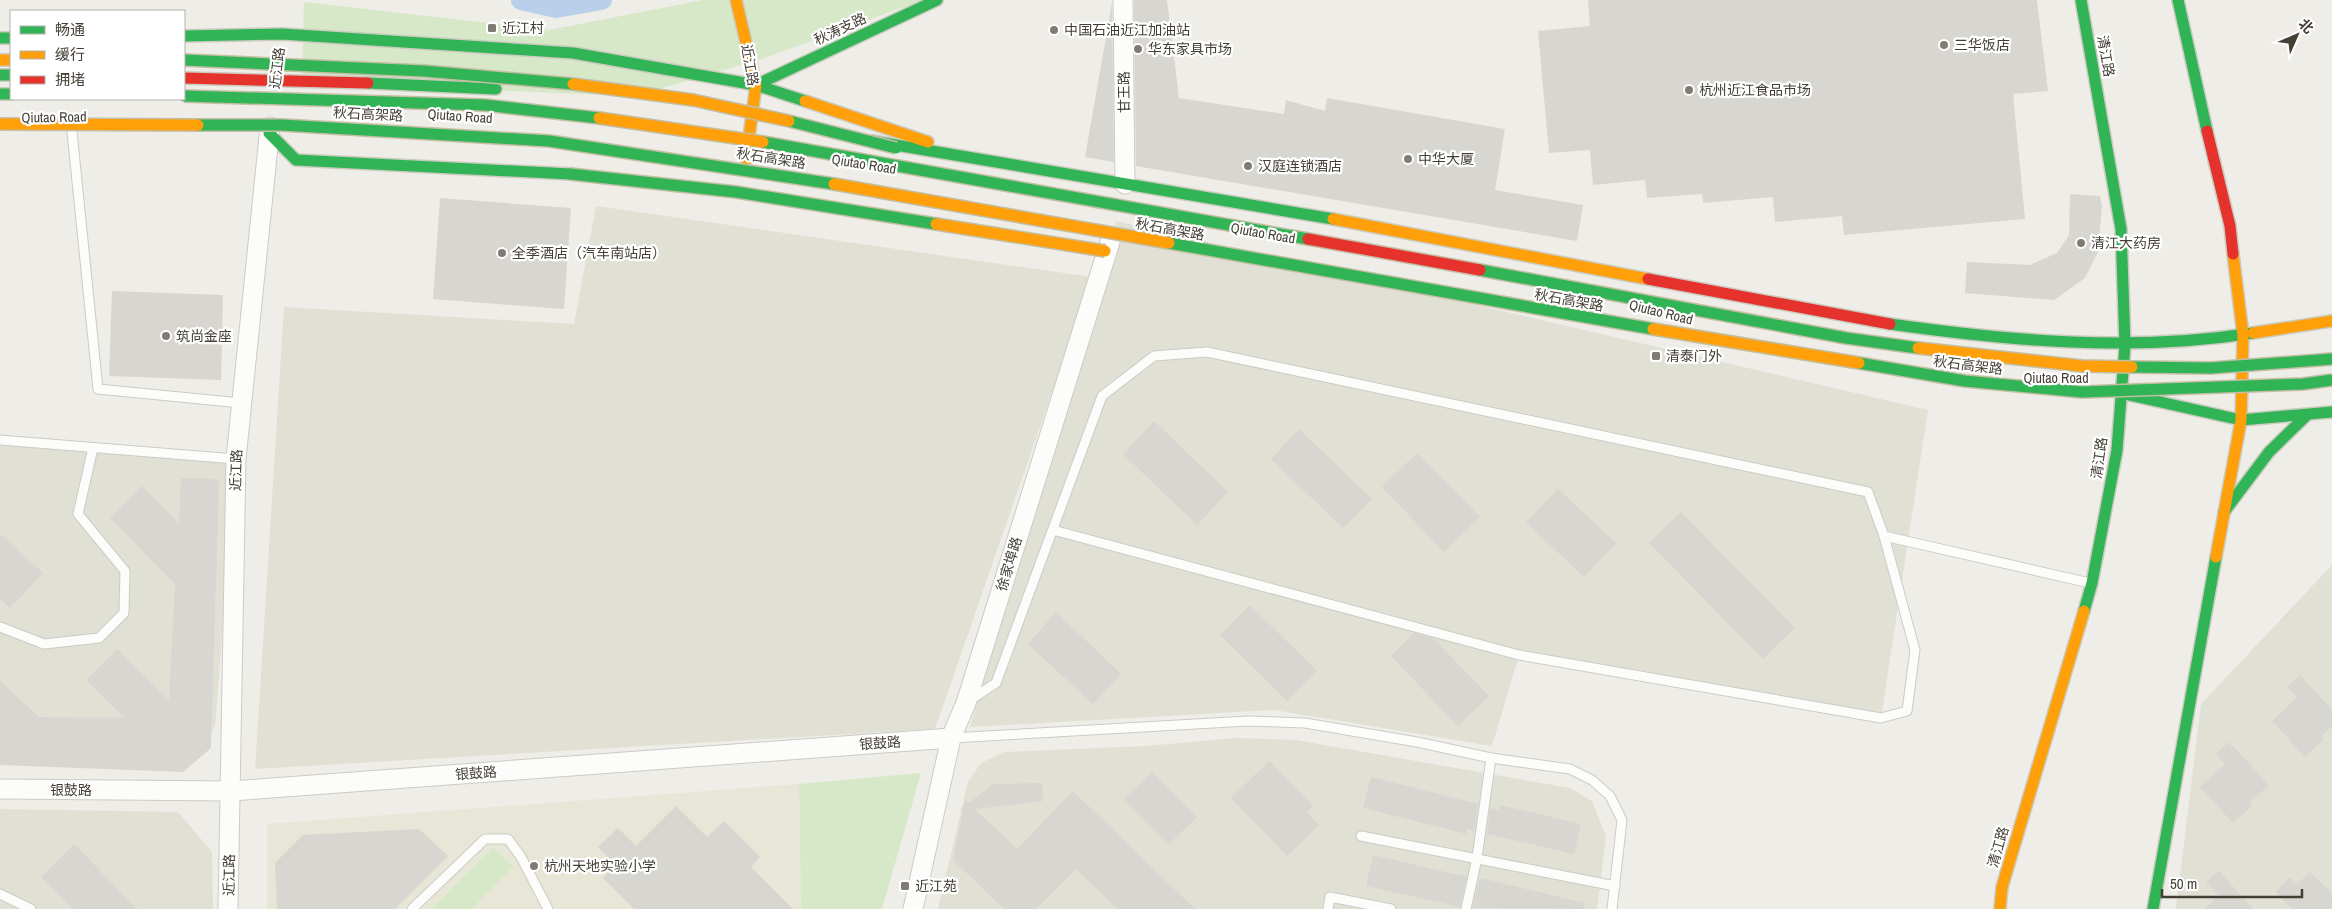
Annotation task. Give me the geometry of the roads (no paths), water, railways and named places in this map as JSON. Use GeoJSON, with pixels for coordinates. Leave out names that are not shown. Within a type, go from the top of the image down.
{"type":"FeatureCollection","features":[{"type":"Feature","properties":{"kind":"main road","name":"近江路"},"geometry":{"type":"LineString","coordinates":[[736,0],[756,85],[746,160]]}},
{"type":"Feature","properties":{"kind":"main road","name":"秋涛支路"},"geometry":{"type":"LineString","coordinates":[[756,85],[937,0]]}},
{"type":"Feature","properties":{"kind":"main road","name":"清江路"},"geometry":{"type":"LineString","coordinates":[[2000,909],[2002,887],[2092,583],[2117,450],[2125,345],[2121,229],[2081,0]]}},
{"type":"Feature","properties":{"kind":"main road"},"geometry":{"type":"LineString","coordinates":[[2153,909],[2241,420],[2243,335],[2230,226],[2193,74],[2178,0]]}},
{"type":"Feature","properties":{"kind":"main road"},"geometry":{"type":"LineString","coordinates":[[185,36],[282,34],[573,53],[756,85],[976,158]]}},
{"type":"Feature","properties":{"kind":"main road"},"geometry":{"type":"LineString","coordinates":[[185,60],[488,74],[662,95],[711,103],[968,165],[1430,244],[1548,282]]}},
{"type":"Feature","properties":{"kind":"main road","name":"Qiutao Road"},"geometry":{"type":"LineString","coordinates":[[185,78],[276,79],[464,87],[568,96]]}},
{"type":"Feature","properties":{"kind":"main road","name":"秋石高架路"},"geometry":{"type":"LineString","coordinates":[[185,96],[486,105],[630,122],[795,147],[1548,282],[1846,338],[1943,352],[2082,366],[2212,368],[2332,359]]}},
{"type":"Feature","properties":{"kind":"main road","name":"Qiutao Road"},"geometry":{"type":"LineString","coordinates":[[604,100],[708,113],[1311,215],[1865,320],[1961,334],[2125,345],[2243,335],[2332,321]]}},
{"type":"Feature","properties":{"kind":"main road","name":"秋石高架路"},"geometry":{"type":"LineString","coordinates":[[0,124],[282,125],[549,141],[791,176],[1696,336],[1965,381],[2082,392],[2303,384],[2332,380]]}},
{"type":"Feature","properties":{"kind":"main road","name":"Qiutao Road"},"geometry":{"type":"LineString","coordinates":[[0,133],[269,133],[414,128],[662,148],[746,160],[1111,221]]}},
{"type":"Feature","properties":{"kind":"main road"},"geometry":{"type":"LineString","coordinates":[[269,133],[296,160],[570,174],[736,192],[1123,254]]}},
{"type":"Feature","properties":{"kind":"main road","name":"Qiutao Road"},"geometry":{"type":"LineString","coordinates":[[1136,225],[1539,297],[1824,367],[1914,381],[2012,393],[2120,392],[2241,420],[2332,412]]}},
{"type":"Feature","properties":{"kind":"main road"},"geometry":{"type":"LineString","coordinates":[[1370,291],[1614,331],[1696,336]]}},
{"type":"Feature","properties":{"kind":"main road"},"geometry":{"type":"LineString","coordinates":[[2224,512],[2269,452],[2308,414]]}},
{"type":"Feature","properties":{"kind":"street","name":"甘王路"},"geometry":{"type":"LineString","coordinates":[[1123,0],[1125,184]]}},
{"type":"Feature","properties":{"kind":"street","name":"近江路"},"geometry":{"type":"LineString","coordinates":[[228,909],[236,459],[269,133],[282,34]]}},
{"type":"Feature","properties":{"kind":"street","name":"徐家埠路"},"geometry":{"type":"LineString","coordinates":[[913,909],[951,738],[966,703],[1111,221]]}},
{"type":"Feature","properties":{"kind":"street","name":"银鼓路"},"geometry":{"type":"LineString","coordinates":[[0,789],[231,791],[951,738]]}},
{"type":"Feature","properties":{"kind":"lane"},"geometry":{"type":"LineString","coordinates":[[72,132],[98,389],[241,403]]}},
{"type":"Feature","properties":{"kind":"lane"},"geometry":{"type":"LineString","coordinates":[[966,703],[996,683],[1102,396],[1154,356],[1207,352],[1868,492],[1884,536],[1914,650],[1906,711],[1881,718],[1519,655],[1053,530]]}},
{"type":"Feature","properties":{"kind":"lane"},"geometry":{"type":"LineString","coordinates":[[0,440],[236,459]]}},
{"type":"Feature","properties":{"kind":"lane"},"geometry":{"type":"LineString","coordinates":[[0,627],[44,644],[99,638],[124,613],[125,571],[78,514],[93,448]]}},
{"type":"Feature","properties":{"kind":"lane"},"geometry":{"type":"LineString","coordinates":[[1884,536],[2092,583]]}},
{"type":"Feature","properties":{"kind":"lane"},"geometry":{"type":"LineString","coordinates":[[951,738],[1248,721],[1295,723],[1417,742],[1491,758],[1570,769],[1592,780],[1610,796],[1622,820],[1612,909]]}},
{"type":"Feature","properties":{"kind":"lane"},"geometry":{"type":"LineString","coordinates":[[1466,909],[1477,858],[1491,758]]}},
{"type":"Feature","properties":{"kind":"lane"},"geometry":{"type":"LineString","coordinates":[[1361,836],[1615,886]]}},
{"type":"Feature","properties":{"kind":"lane"},"geometry":{"type":"LineString","coordinates":[[412,909],[485,839],[508,839],[521,858],[548,909]]}},
{"type":"Feature","properties":{"kind":"lane"},"geometry":{"type":"LineString","coordinates":[[0,894],[31,909]]}},
{"type":"Feature","properties":{"kind":"lane"},"geometry":{"type":"LineString","coordinates":[[1328,909],[1330,897],[1390,909]]}},
{"type":"Feature","properties":{"kind":"waterway"},"geometry":{"type":"LineString","coordinates":[[521,0],[556,8],[602,0]]}},
{"type":"Feature","properties":{"kind":"place","name":"近江村"},"geometry":{"type":"Point","coordinates":[492,28]}},
{"type":"Feature","properties":{"kind":"place","name":"中国石油近江加油站"},"geometry":{"type":"Point","coordinates":[1054,30]}},
{"type":"Feature","properties":{"kind":"place","name":"三华饭店"},"geometry":{"type":"Point","coordinates":[1944,45]}},
{"type":"Feature","properties":{"kind":"place","name":"华东家具市场"},"geometry":{"type":"Point","coordinates":[1138,49]}},
{"type":"Feature","properties":{"kind":"place","name":"杭州近江食品市场"},"geometry":{"type":"Point","coordinates":[1689,90]}},
{"type":"Feature","properties":{"kind":"place","name":"中华大厦"},"geometry":{"type":"Point","coordinates":[1408,159]}},
{"type":"Feature","properties":{"kind":"place","name":"汉庭连锁酒店"},"geometry":{"type":"Point","coordinates":[1248,166]}},
{"type":"Feature","properties":{"kind":"place","name":"清江大药房"},"geometry":{"type":"Point","coordinates":[2081,243]}},
{"type":"Feature","properties":{"kind":"place","name":"全季酒店（汽车南站店）"},"geometry":{"type":"Point","coordinates":[502,253]}},
{"type":"Feature","properties":{"kind":"place","name":"筑尚金座"},"geometry":{"type":"Point","coordinates":[166,336]}},
{"type":"Feature","properties":{"kind":"place","name":"清泰门外"},"geometry":{"type":"Point","coordinates":[1656,356]}},
{"type":"Feature","properties":{"kind":"place","name":"杭州天地实验小学"},"geometry":{"type":"Point","coordinates":[534,866]}},
{"type":"Feature","properties":{"kind":"place","name":"近江苑"},"geometry":{"type":"Point","coordinates":[905,886]}}]}
